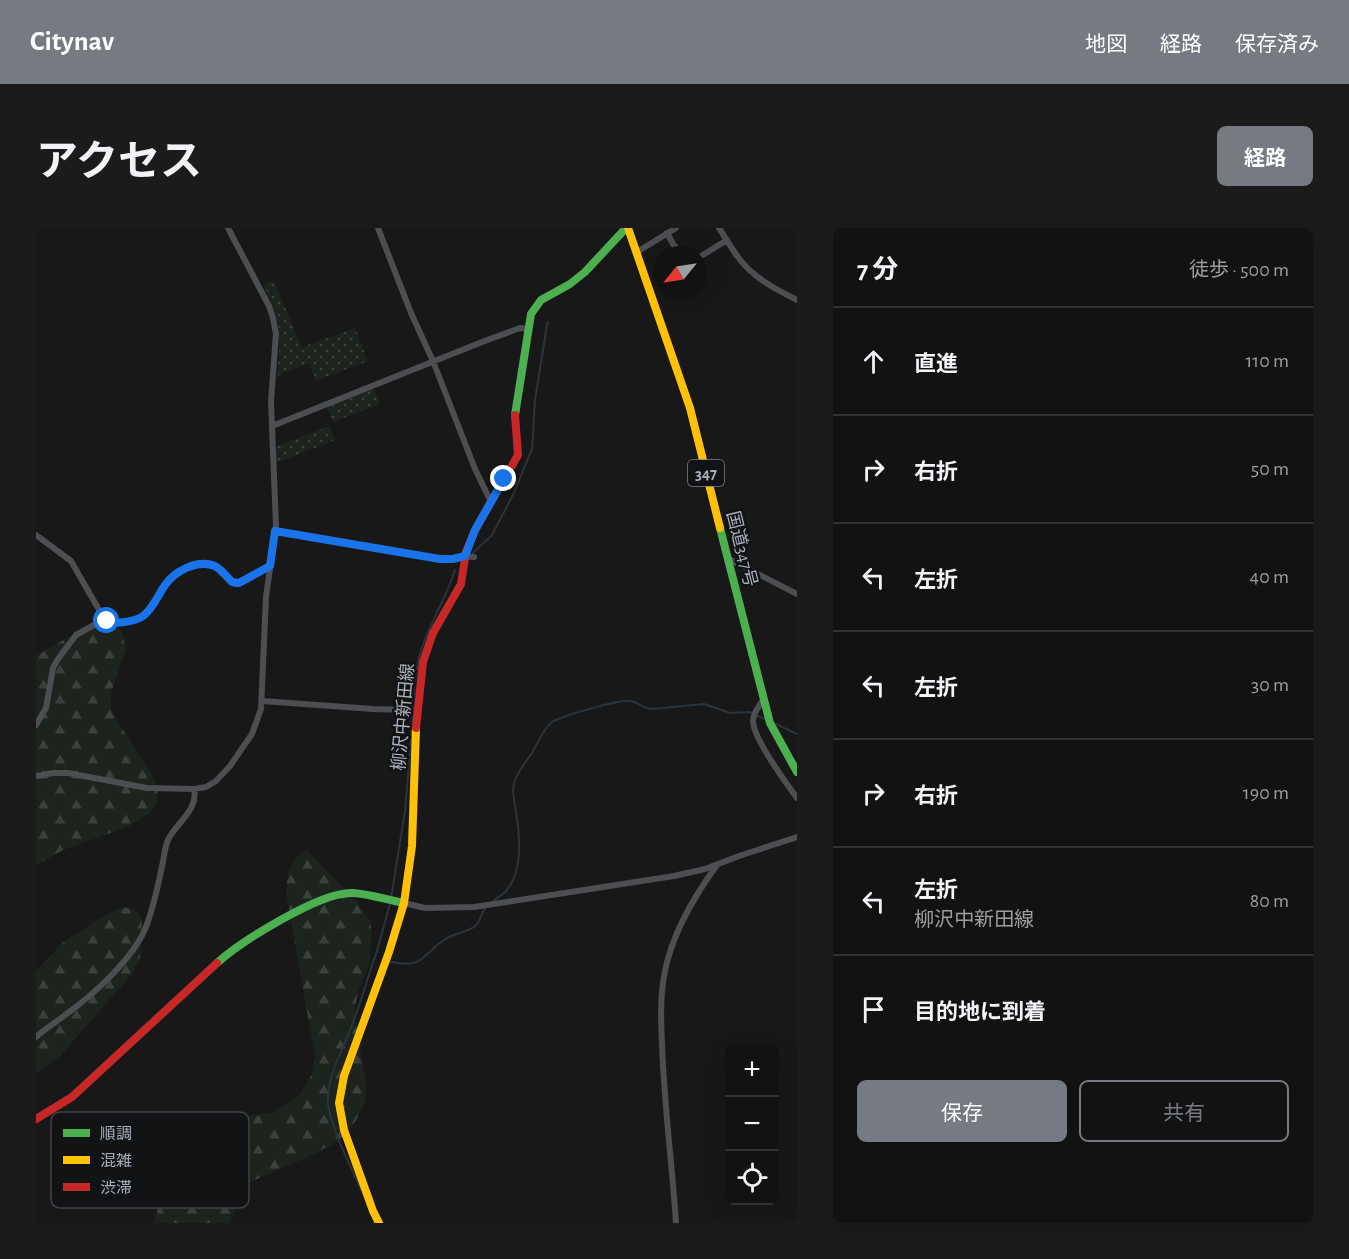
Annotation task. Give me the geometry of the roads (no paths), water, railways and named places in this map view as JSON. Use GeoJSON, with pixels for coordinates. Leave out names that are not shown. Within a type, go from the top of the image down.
{"type":"FeatureCollection","features":[{"type":"Feature","properties":{"kind":"main road","name":"国道347号"},"geometry":{"type":"LineString","coordinates":[[627,228],[690,408],[770,723],[797,772]]}},
{"type":"Feature","properties":{"kind":"main road","name":"柳沢中新田線"},"geometry":{"type":"LineString","coordinates":[[379,1223],[344,1130],[339,1103],[344,1076],[389,952],[412,846],[417,712],[423,662],[434,633],[461,584],[475,530],[518,455],[515,414],[531,314],[541,300],[570,284],[585,272],[627,228]]}},
{"type":"Feature","properties":{"kind":"main road"},"geometry":{"type":"LineString","coordinates":[[36,1119],[72,1097],[200,978],[231,951],[259,933],[332,896],[352,893],[400,903]]}},
{"type":"Feature","properties":{"kind":"street"},"geometry":{"type":"LineString","coordinates":[[36,776],[68,773],[147,788],[206,787],[216,781],[230,766],[252,734],[261,709],[266,597],[275,531],[272,401],[276,334],[268,306],[228,228]]}},
{"type":"Feature","properties":{"kind":"street"},"geometry":{"type":"LineString","coordinates":[[378,228],[475,469],[491,502]]}},
{"type":"Feature","properties":{"kind":"street"},"geometry":{"type":"LineString","coordinates":[[637,252],[676,228]]}},
{"type":"Feature","properties":{"kind":"street"},"geometry":{"type":"LineString","coordinates":[[718,228],[753,274],[797,300]]}},
{"type":"Feature","properties":{"kind":"street"},"geometry":{"type":"LineString","coordinates":[[667,233],[675,246]]}},
{"type":"Feature","properties":{"kind":"street"},"geometry":{"type":"LineString","coordinates":[[707,252],[727,240]]}},
{"type":"Feature","properties":{"kind":"street"},"geometry":{"type":"LineString","coordinates":[[272,426],[520,328],[529,329]]}},
{"type":"Feature","properties":{"kind":"street"},"geometry":{"type":"LineString","coordinates":[[275,531],[440,559],[469,557]]}},
{"type":"Feature","properties":{"kind":"street"},"geometry":{"type":"LineString","coordinates":[[36,535],[71,561],[105,619],[115,624],[141,618],[170,580],[191,566],[204,564],[215,566],[235,584],[270,566]]}},
{"type":"Feature","properties":{"kind":"street"},"geometry":{"type":"LineString","coordinates":[[727,558],[797,594]]}},
{"type":"Feature","properties":{"kind":"street"},"geometry":{"type":"LineString","coordinates":[[36,725],[46,708],[53,668],[58,659],[76,635],[105,619]]}},
{"type":"Feature","properties":{"kind":"street"},"geometry":{"type":"LineString","coordinates":[[763,699],[756,709],[753,721],[755,730],[762,746],[797,798]]}},
{"type":"Feature","properties":{"kind":"street"},"geometry":{"type":"LineString","coordinates":[[262,701],[417,712]]}},
{"type":"Feature","properties":{"kind":"street"},"geometry":{"type":"LineString","coordinates":[[36,1037],[98,988],[135,947],[150,917],[167,841],[194,802],[194,789]]}},
{"type":"Feature","properties":{"kind":"street"},"geometry":{"type":"LineString","coordinates":[[400,903],[425,908],[474,907],[674,876],[705,869],[797,837]]}},
{"type":"Feature","properties":{"kind":"street"},"geometry":{"type":"LineString","coordinates":[[676,1223],[663,1068],[663,977],[683,919],[717,864]]}},
{"type":"Feature","properties":{"kind":"waterway"},"geometry":{"type":"LineString","coordinates":[[471,555],[492,535],[513,495],[532,449],[535,400],[548,322]]}},
{"type":"Feature","properties":{"kind":"waterway"},"geometry":{"type":"LineString","coordinates":[[413,711],[415,677],[420,653],[455,570]]}},
{"type":"Feature","properties":{"kind":"waterway"},"geometry":{"type":"LineString","coordinates":[[492,902],[506,891],[518,864],[519,832],[513,789],[515,779],[543,732],[552,722],[591,708],[625,701],[652,709],[704,704],[730,713],[749,712],[765,719]]}},
{"type":"Feature","properties":{"kind":"waterway"},"geometry":{"type":"LineString","coordinates":[[391,898],[405,811],[413,716]]}},
{"type":"Feature","properties":{"kind":"waterway"},"geometry":{"type":"LineString","coordinates":[[776,724],[797,734]]}},
{"type":"Feature","properties":{"kind":"waterway"},"geometry":{"type":"LineString","coordinates":[[361,1190],[333,1125],[328,1094],[332,1074],[375,958],[390,904]]}},
{"type":"Feature","properties":{"kind":"waterway"},"geometry":{"type":"LineString","coordinates":[[388,961],[410,964],[417,962],[449,937],[475,926],[487,906]]}}]}
